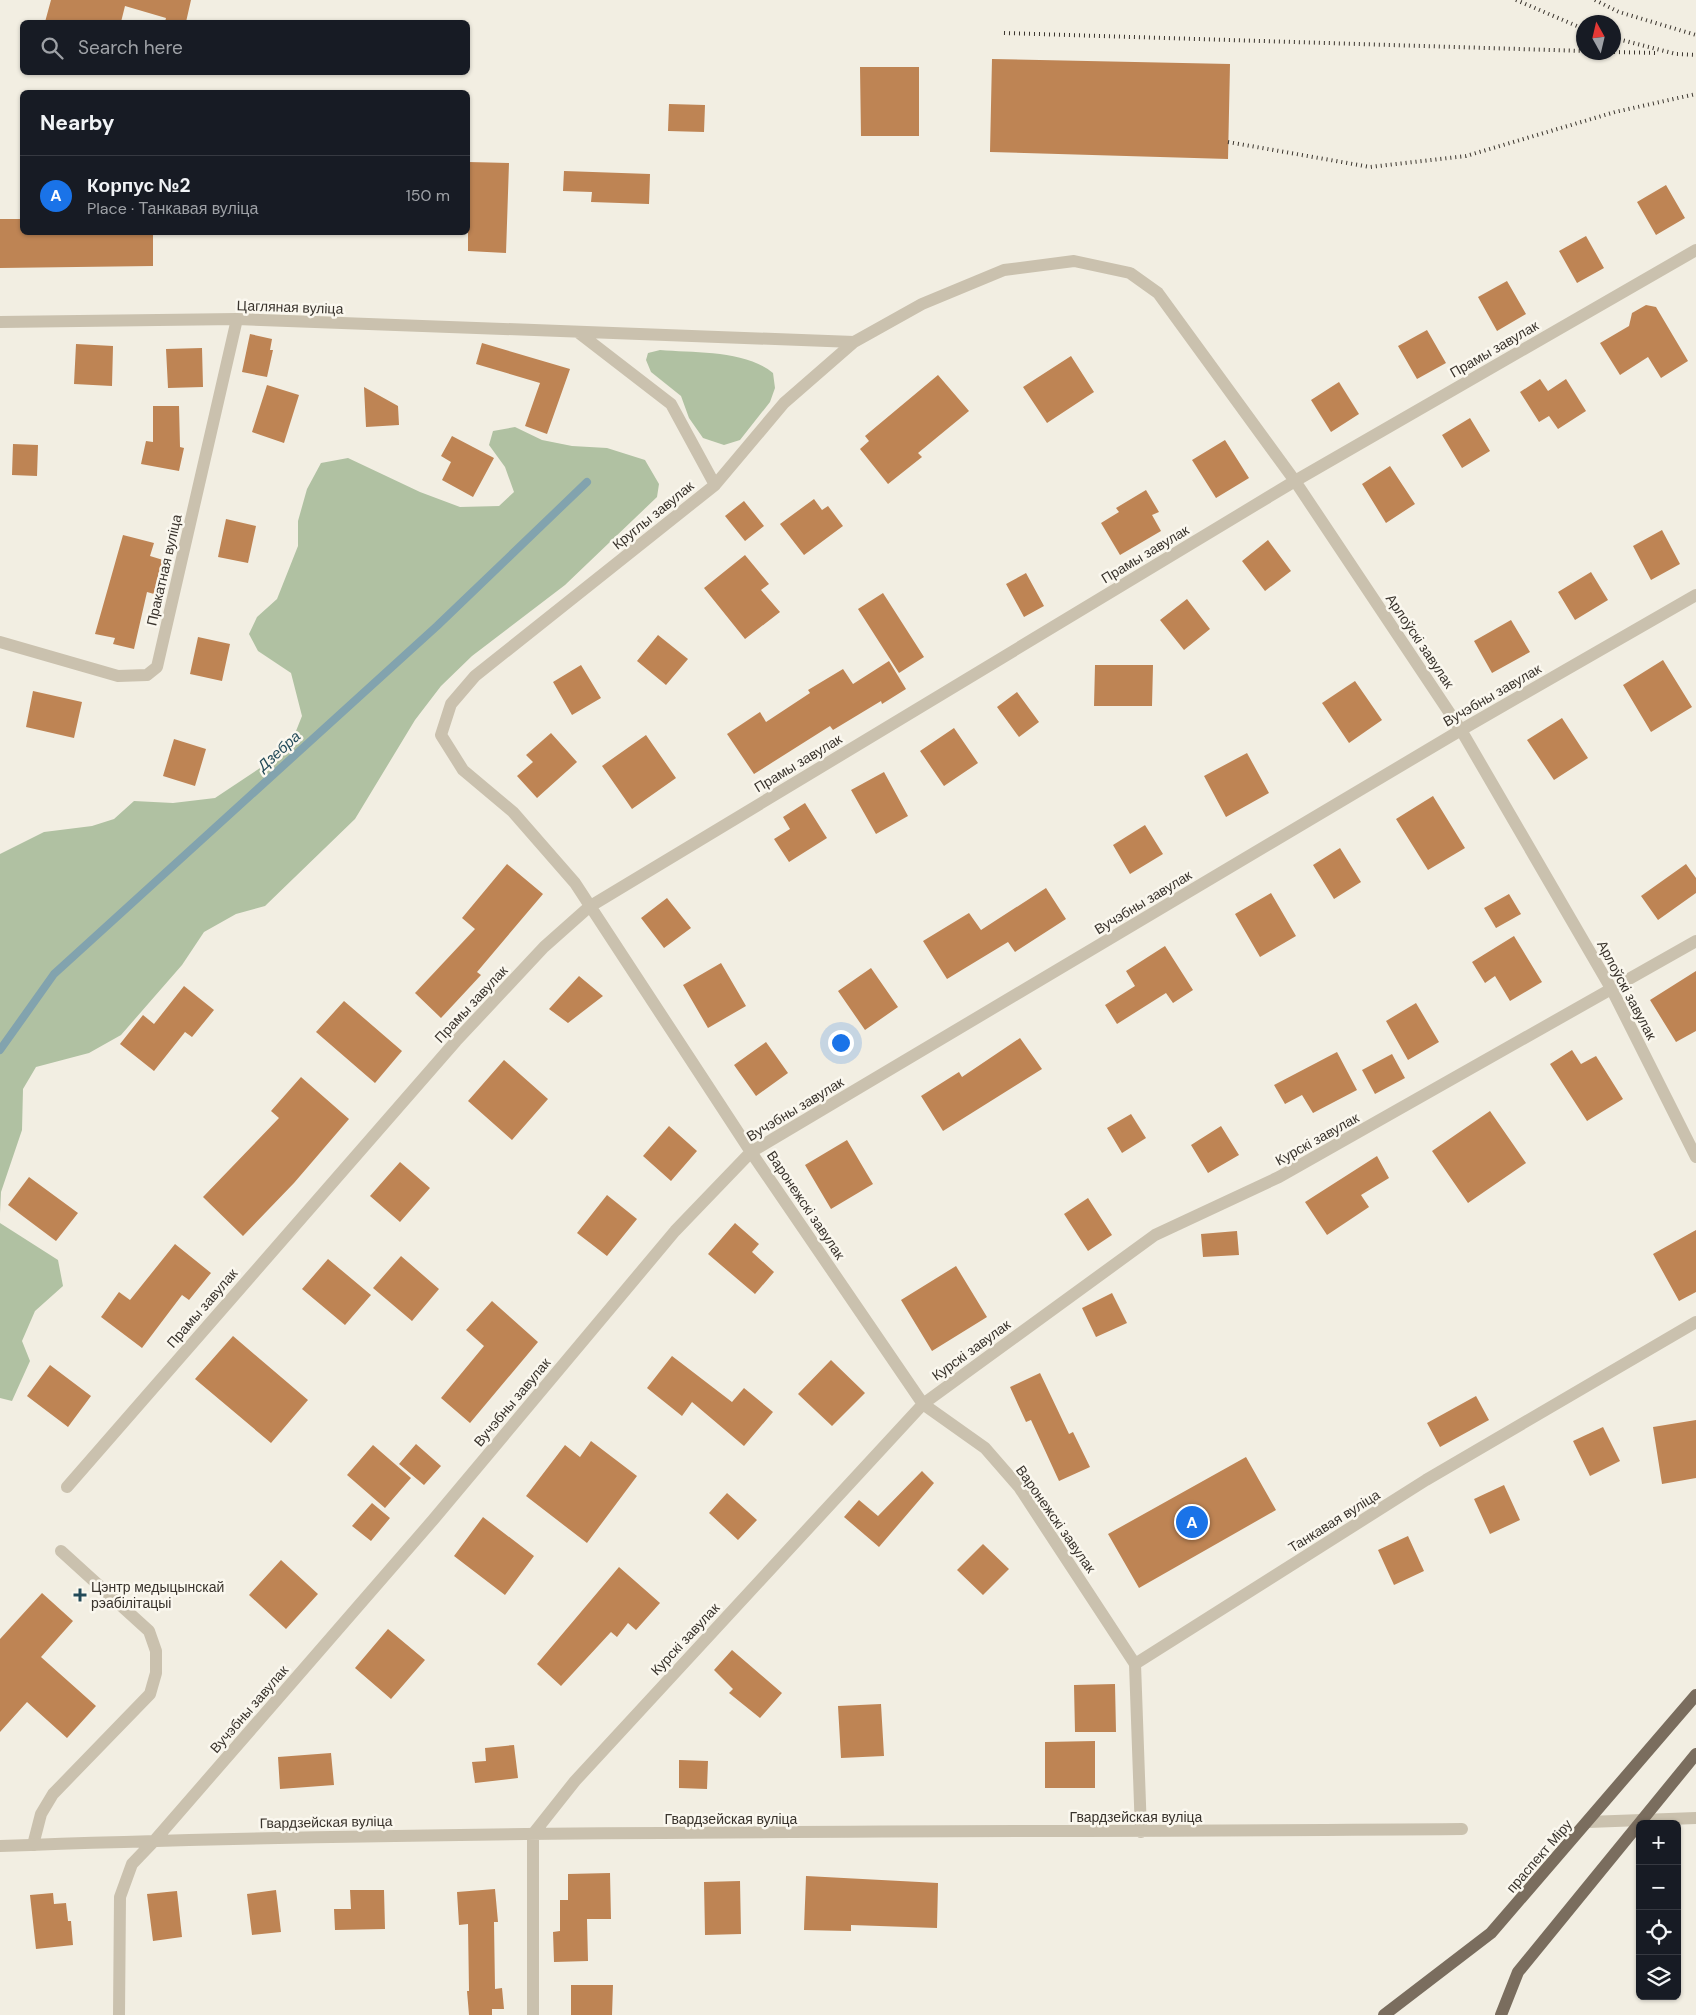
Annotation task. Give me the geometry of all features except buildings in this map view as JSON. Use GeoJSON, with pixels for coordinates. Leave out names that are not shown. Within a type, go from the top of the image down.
{"type":"FeatureCollection","features":[{"type":"Feature","properties":{"kind":"main road","name":"праспект Міру"},"geometry":{"type":"LineString","coordinates":[[1384,2015],[1491,1933],[1696,1695]]}},
{"type":"Feature","properties":{"kind":"main road"},"geometry":{"type":"LineString","coordinates":[[1641,1820],[1696,1754]]}},
{"type":"Feature","properties":{"kind":"main road"},"geometry":{"type":"LineString","coordinates":[[1501,2015],[1518,1972],[1636,1826]]}},
{"type":"Feature","properties":{"kind":"street","name":"Прамы завулак"},"geometry":{"type":"LineString","coordinates":[[66,1487],[456,1041],[544,947],[589,907],[1295,481],[1696,250]]}},
{"type":"Feature","properties":{"kind":"street","name":"Арлоўскі завулак"},"geometry":{"type":"LineString","coordinates":[[715,484],[784,403],[854,342],[922,304],[1004,270],[1074,261],[1130,273],[1158,293],[1295,481],[1461,730],[1612,990],[1696,1157]]}},
{"type":"Feature","properties":{"kind":"street","name":"Цагляная вуліца"},"geometry":{"type":"LineString","coordinates":[[0,322],[238,319],[854,342]]}},
{"type":"Feature","properties":{"kind":"street","name":"Пракатная вуліца"},"geometry":{"type":"LineString","coordinates":[[0,642],[118,676],[147,675],[157,667],[238,319]]}},
{"type":"Feature","properties":{"kind":"street","name":"Круглы завулак"},"geometry":{"type":"LineString","coordinates":[[451,704],[475,676],[715,484],[671,404],[578,333]]}},
{"type":"Feature","properties":{"kind":"street","name":"Вучэбны завулак"},"geometry":{"type":"LineString","coordinates":[[119,2015],[120,1897],[132,1864],[156,1840],[433,1520],[675,1231],[751,1152],[1461,730],[1696,595]]}},
{"type":"Feature","properties":{"kind":"street","name":"Варонежскі завулак"},"geometry":{"type":"LineString","coordinates":[[451,704],[441,735],[463,770],[513,812],[574,883],[751,1152],[923,1404],[985,1448],[1019,1487],[1135,1664]]}},
{"type":"Feature","properties":{"kind":"street","name":"Курскі завулак"},"geometry":{"type":"LineString","coordinates":[[533,1834],[574,1781],[923,1404],[1156,1235],[1279,1177],[1696,941]]}},
{"type":"Feature","properties":{"kind":"street","name":"Танкавая вуліца"},"geometry":{"type":"LineString","coordinates":[[1135,1664],[1426,1480],[1696,1322]]}},
{"type":"Feature","properties":{"kind":"street"},"geometry":{"type":"LineString","coordinates":[[34,1845],[41,1814],[54,1794],[150,1694],[156,1672],[156,1651],[149,1631],[61,1551]]}},
{"type":"Feature","properties":{"kind":"street"},"geometry":{"type":"LineString","coordinates":[[1135,1664],[1141,1832]]}},
{"type":"Feature","properties":{"kind":"street"},"geometry":{"type":"LineString","coordinates":[[1641,1820],[1696,1818]]}},
{"type":"Feature","properties":{"kind":"street"},"geometry":{"type":"LineString","coordinates":[[1588,1822],[1636,1820]]}},
{"type":"Feature","properties":{"kind":"street","name":"Гвардзейская вуліца"},"geometry":{"type":"LineString","coordinates":[[0,1846],[156,1840],[533,1834],[1462,1829]]}},
{"type":"Feature","properties":{"kind":"street"},"geometry":{"type":"LineString","coordinates":[[533,1834],[533,2015]]}},
{"type":"Feature","properties":{"kind":"green space"},"geometry":{"type":"Polygon","coordinates":[[[660,350],[734,356],[762,366],[773,373],[775,388],[770,402],[740,440],[724,445],[703,438],[689,418],[681,396],[651,372],[646,360],[648,353],[660,350]]]}},
{"type":"Feature","properties":{"kind":"green space"},"geometry":{"type":"Polygon","coordinates":[[[515,427],[542,440],[572,446],[607,448],[645,460],[659,484],[657,497],[565,585],[472,656],[441,686],[415,720],[355,819],[265,906],[236,914],[204,932],[182,965],[121,1035],[89,1053],[36,1067],[23,1089],[22,1130],[1,1192],[0,1213],[0,854],[44,832],[92,826],[114,819],[134,801],[173,803],[215,798],[272,760],[292,741],[302,716],[291,673],[258,651],[249,634],[257,617],[277,599],[298,546],[298,521],[307,489],[321,463],[348,458],[420,492],[460,507],[499,506],[514,492],[505,467],[489,445],[493,431],[515,427]]]}},
{"type":"Feature","properties":{"kind":"green space"},"geometry":{"type":"Polygon","coordinates":[[[0,1223],[58,1260],[63,1286],[35,1311],[22,1341],[30,1361],[12,1401],[0,1398],[0,1223]]]}},
{"type":"Feature","properties":{"kind":"waterway","name":"Дзебра"},"geometry":{"type":"LineString","coordinates":[[0,1050],[54,974],[437,626],[587,482]]}},
{"type":"Feature","properties":{"kind":"railway"},"geometry":{"type":"LineString","coordinates":[[1516,0],[1576,26]]}},
{"type":"Feature","properties":{"kind":"railway"},"geometry":{"type":"LineString","coordinates":[[1595,0],[1619,12],[1696,35]]}},
{"type":"Feature","properties":{"kind":"railway"},"geometry":{"type":"LineString","coordinates":[[1004,33],[1576,51]]}},
{"type":"Feature","properties":{"kind":"railway"},"geometry":{"type":"LineString","coordinates":[[1621,40],[1676,54],[1696,55]]}},
{"type":"Feature","properties":{"kind":"railway"},"geometry":{"type":"LineString","coordinates":[[1621,52],[1656,53]]}},
{"type":"Feature","properties":{"kind":"railway"},"geometry":{"type":"LineString","coordinates":[[1228,142],[1370,167],[1466,156],[1615,112],[1696,94]]}},
{"type":"Feature","properties":{"kind":"place","name":"Корпус №2"},"geometry":{"type":"Point","coordinates":[1192,1522]}},
{"type":"Feature","properties":{"kind":"place","name":"Цэнтр медыцынскай рэабілітацыі"},"geometry":{"type":"Point","coordinates":[80,1595]}}]}
